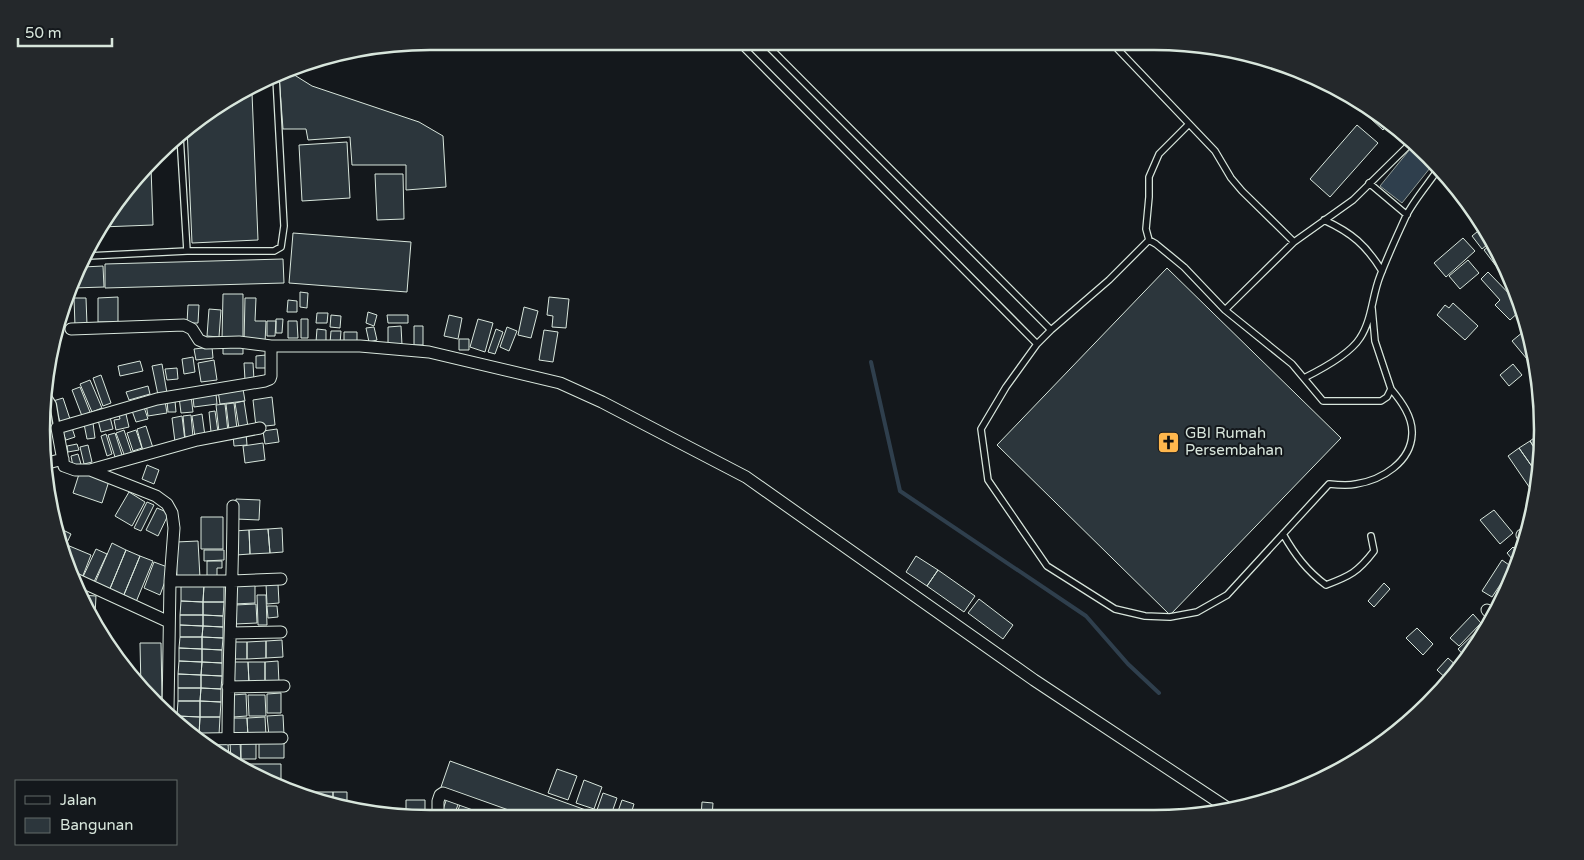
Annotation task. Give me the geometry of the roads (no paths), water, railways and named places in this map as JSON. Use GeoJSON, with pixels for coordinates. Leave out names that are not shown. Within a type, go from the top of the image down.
{"type":"FeatureCollection","features":[{"type":"Feature","properties":{"kind":"street"},"geometry":{"type":"LineString","coordinates":[[72,329],[184,325],[192,329],[199,340],[206,343],[239,342],[270,346],[360,346],[429,352],[560,383],[602,402],[746,477],[1034,680],[1222,804]]}},
{"type":"Feature","properties":{"kind":"street"},"geometry":{"type":"LineString","coordinates":[[260,428],[197,440],[90,470],[69,469],[64,466],[57,428],[157,399],[265,381],[270,379],[271,376],[270,346]]}},
{"type":"Feature","properties":{"kind":"street"},"geometry":{"type":"LineString","coordinates":[[52,462],[63,459]]}},
{"type":"Feature","properties":{"kind":"street"},"geometry":{"type":"LineString","coordinates":[[90,470],[156,496],[167,504],[172,513],[174,528],[164,702]]}},
{"type":"Feature","properties":{"kind":"street"},"geometry":{"type":"LineString","coordinates":[[228,739],[228,687],[233,581],[233,506]]}},
{"type":"Feature","properties":{"kind":"street"},"geometry":{"type":"LineString","coordinates":[[170,581],[282,579]]}},
{"type":"Feature","properties":{"kind":"street"},"geometry":{"type":"LineString","coordinates":[[83,584],[170,622]]}},
{"type":"Feature","properties":{"kind":"street"},"geometry":{"type":"LineString","coordinates":[[231,633],[281,632]]}},
{"type":"Feature","properties":{"kind":"street"},"geometry":{"type":"LineString","coordinates":[[228,687],[284,686]]}},
{"type":"Feature","properties":{"kind":"street"},"geometry":{"type":"LineString","coordinates":[[210,739],[282,738]]}},
{"type":"Feature","properties":{"kind":"street"},"geometry":{"type":"LineString","coordinates":[[438,810],[438,801],[443,793],[491,810]]}},
{"type":"Feature","properties":{"kind":"lane"},"geometry":{"type":"LineString","coordinates":[[746,50],[1037,344]]}},
{"type":"Feature","properties":{"kind":"lane"},"geometry":{"type":"LineString","coordinates":[[772,50],[1051,330]]}},
{"type":"Feature","properties":{"kind":"lane"},"geometry":{"type":"LineString","coordinates":[[1119,50],[1214,151],[1236,184],[1294,242]]}},
{"type":"Feature","properties":{"kind":"lane"},"geometry":{"type":"LineString","coordinates":[[92,256],[187,251],[274,251],[281,247],[284,226],[276,83]]}},
{"type":"Feature","properties":{"kind":"lane"},"geometry":{"type":"LineString","coordinates":[[1189,124],[1159,154],[1148,177],[1149,197],[1146,229],[1149,240],[1184,267],[1225,310],[1292,364],[1322,401],[1381,401],[1391,389]]}},
{"type":"Feature","properties":{"kind":"lane"},"geometry":{"type":"LineString","coordinates":[[180,143],[187,251]]}},
{"type":"Feature","properties":{"kind":"lane"},"geometry":{"type":"LineString","coordinates":[[1225,310],[1294,242],[1353,200],[1408,146]]}},
{"type":"Feature","properties":{"kind":"lane"},"geometry":{"type":"LineString","coordinates":[[1304,378],[1326,366],[1360,338],[1372,308],[1382,271],[1394,240],[1403,226],[1407,215],[1435,173]]}},
{"type":"Feature","properties":{"kind":"lane"},"geometry":{"type":"LineString","coordinates":[[1370,183],[1407,215]]}},
{"type":"Feature","properties":{"kind":"lane"},"geometry":{"type":"LineString","coordinates":[[1324,220],[1344,229],[1364,245],[1382,271]]}},
{"type":"Feature","properties":{"kind":"lane"},"geometry":{"type":"LineString","coordinates":[[1149,240],[1109,280],[1037,344],[1006,387],[981,429],[988,480],[1048,566],[1115,610],[1145,616],[1170,617],[1197,612],[1227,596],[1329,484],[1357,484],[1397,467],[1408,450],[1412,434],[1409,418],[1404,406],[1391,389],[1375,341],[1372,308]]}},
{"type":"Feature","properties":{"kind":"lane"},"geometry":{"type":"LineString","coordinates":[[51,401],[57,428]]}},
{"type":"Feature","properties":{"kind":"lane"},"geometry":{"type":"LineString","coordinates":[[1283,534],[1296,557],[1326,586],[1349,576],[1362,566],[1374,551],[1371,536]]}},
{"type":"Feature","properties":{"kind":"water"},"geometry":{"type":"Polygon","coordinates":[[[1410,149],[1430,168],[1402,203],[1380,186],[1410,149]]]}},
{"type":"Feature","properties":{"kind":"waterway"},"geometry":{"type":"LineString","coordinates":[[871,362],[900,491],[1086,616],[1128,664],[1159,693]]}},
{"type":"Feature","properties":{"kind":"place","name":"GBI Rumah Persembahan"},"geometry":{"type":"Point","coordinates":[1169,442]}}]}
